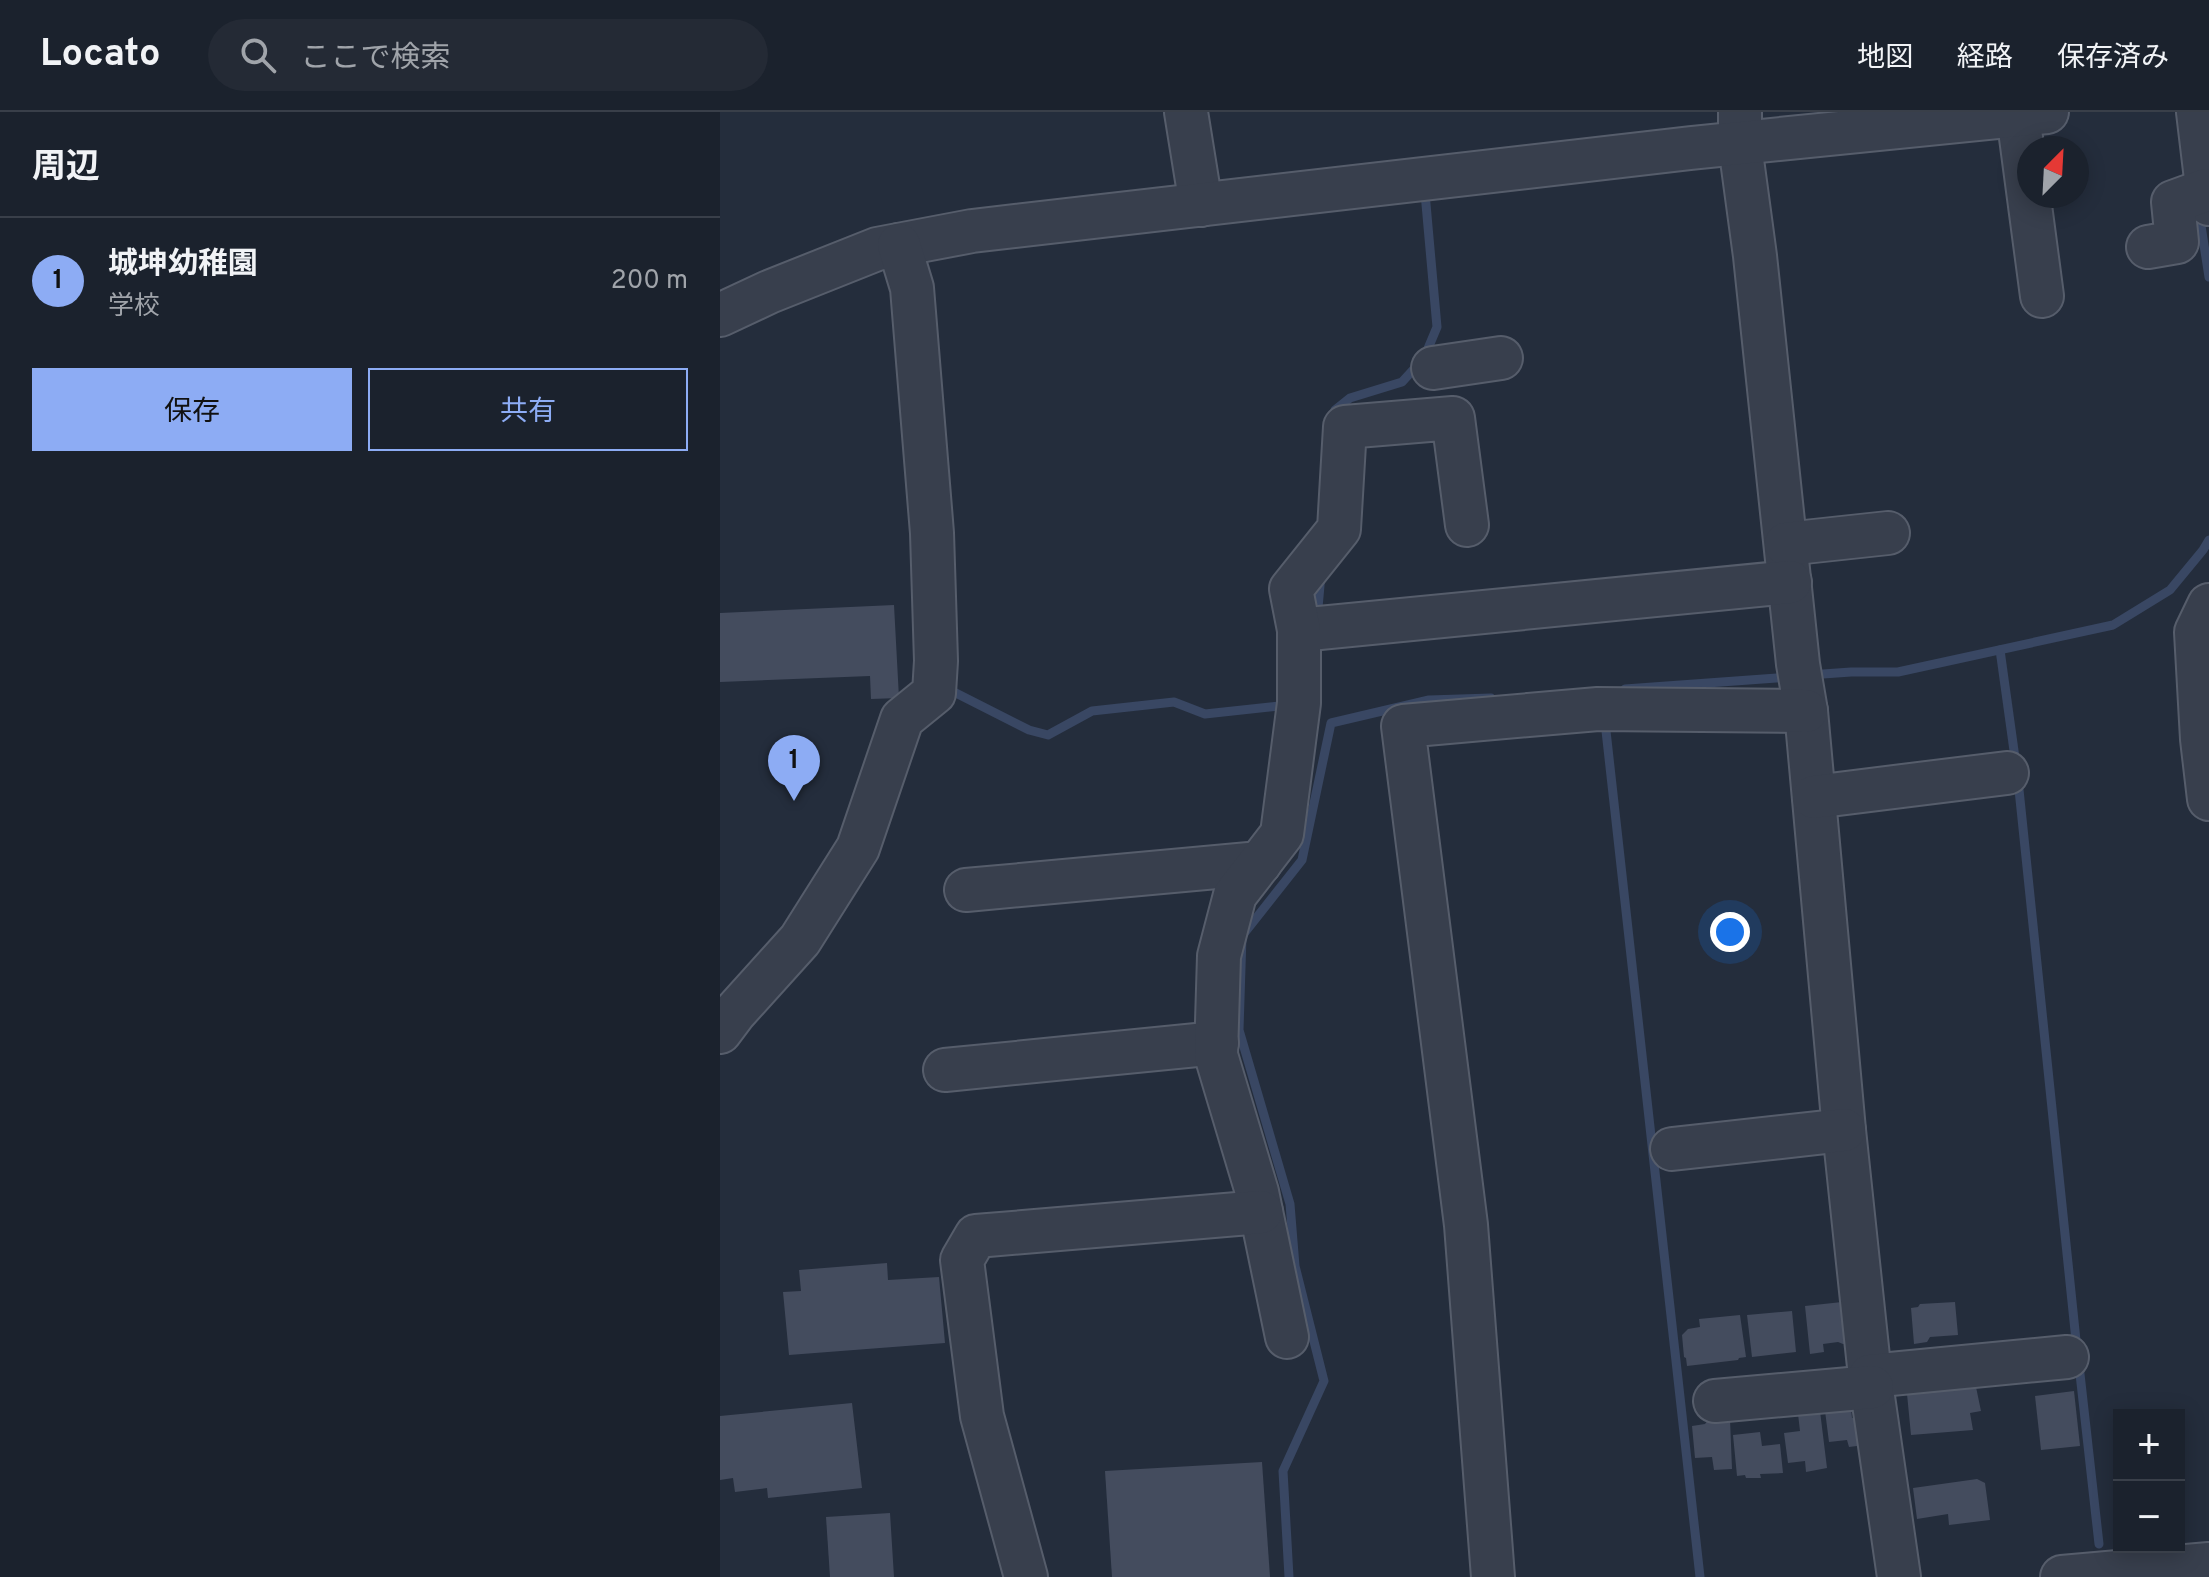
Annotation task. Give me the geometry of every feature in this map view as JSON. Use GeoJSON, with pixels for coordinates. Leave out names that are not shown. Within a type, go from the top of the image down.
{"type":"FeatureCollection","features":[{"type":"Feature","properties":{"kind":"street"},"geometry":{"type":"LineString","coordinates":[[1186,112],[1201,205]]}},
{"type":"Feature","properties":{"kind":"street"},"geometry":{"type":"LineString","coordinates":[[2148,247],[2177,242],[2173,202],[2208,197],[2198,112]]}},
{"type":"Feature","properties":{"kind":"street"},"geometry":{"type":"LineString","coordinates":[[720,315],[877,249],[972,231],[1691,148],[1740,128],[2032,114],[2042,296]]}},
{"type":"Feature","properties":{"kind":"street"},"geometry":{"type":"LineString","coordinates":[[1740,128],[1803,690],[1871,1382],[1899,1577]]}},
{"type":"Feature","properties":{"kind":"street"},"geometry":{"type":"LineString","coordinates":[[720,1032],[800,940],[858,848],[902,719],[934,693],[936,646],[931,517],[912,288],[899,245]]}},
{"type":"Feature","properties":{"kind":"street"},"geometry":{"type":"LineString","coordinates":[[1467,525],[1453,418],[1440,367],[1501,358]]}},
{"type":"Feature","properties":{"kind":"street"},"geometry":{"type":"LineString","coordinates":[[1287,1337],[1257,1192],[1216,1055],[1219,956],[1235,895],[1282,834],[1299,703],[1299,630],[1291,589],[1339,529],[1345,427],[1453,418]]}},
{"type":"Feature","properties":{"kind":"street"},"geometry":{"type":"LineString","coordinates":[[1299,630],[1788,563],[1888,533]]}},
{"type":"Feature","properties":{"kind":"street"},"geometry":{"type":"LineString","coordinates":[[2209,605],[2196,632],[2209,799]]}},
{"type":"Feature","properties":{"kind":"street"},"geometry":{"type":"LineString","coordinates":[[1493,1577],[1466,1225],[1403,726],[1803,690]]}},
{"type":"Feature","properties":{"kind":"street"},"geometry":{"type":"LineString","coordinates":[[1814,797],[2007,773]]}},
{"type":"Feature","properties":{"kind":"street"},"geometry":{"type":"LineString","coordinates":[[966,890],[1260,863]]}},
{"type":"Feature","properties":{"kind":"street"},"geometry":{"type":"LineString","coordinates":[[945,1070],[1217,1043]]}},
{"type":"Feature","properties":{"kind":"street"},"geometry":{"type":"LineString","coordinates":[[1672,1149],[1844,1130]]}},
{"type":"Feature","properties":{"kind":"street"},"geometry":{"type":"LineString","coordinates":[[1026,1577],[982,1416],[962,1260],[976,1236],[1261,1212]]}},
{"type":"Feature","properties":{"kind":"street"},"geometry":{"type":"LineString","coordinates":[[1715,1401],[1770,1412],[1871,1382],[2067,1357]]}},
{"type":"Feature","properties":{"kind":"street"},"geometry":{"type":"LineString","coordinates":[[2062,1577],[2209,1564]]}},
{"type":"Feature","properties":{"kind":"building"},"geometry":{"type":"Polygon","coordinates":[[[894,605],[899,698],[871,699],[870,676],[720,682],[720,613],[894,605]]]}},
{"type":"Feature","properties":{"kind":"building"},"geometry":{"type":"Polygon","coordinates":[[[887,1263],[888,1280],[939,1277],[945,1343],[789,1355],[783,1292],[801,1291],[799,1270],[887,1263]]]}},
{"type":"Feature","properties":{"kind":"building"},"geometry":{"type":"Polygon","coordinates":[[[1842,1302],[1858,1344],[1823,1344],[1824,1352],[1810,1354],[1805,1306],[1842,1302]]]}},
{"type":"Feature","properties":{"kind":"building"},"geometry":{"type":"Polygon","coordinates":[[[1955,1302],[1958,1335],[1930,1337],[1927,1342],[1914,1344],[1911,1308],[1920,1304],[1955,1302]]]}},
{"type":"Feature","properties":{"kind":"building"},"geometry":{"type":"Polygon","coordinates":[[[1792,1311],[1796,1352],[1752,1357],[1747,1315],[1792,1311]]]}},
{"type":"Feature","properties":{"kind":"building"},"geometry":{"type":"Polygon","coordinates":[[[1740,1315],[1746,1357],[1687,1366],[1682,1335],[1688,1329],[1700,1327],[1699,1319],[1740,1315]]]}},
{"type":"Feature","properties":{"kind":"building"},"geometry":{"type":"Polygon","coordinates":[[[1976,1387],[1981,1411],[1970,1413],[1973,1430],[1911,1435],[1907,1394],[1976,1387]]]}},
{"type":"Feature","properties":{"kind":"building"},"geometry":{"type":"Polygon","coordinates":[[[2074,1391],[2080,1446],[2041,1450],[2035,1396],[2074,1391]]]}},
{"type":"Feature","properties":{"kind":"building"},"geometry":{"type":"Polygon","coordinates":[[[1850,1400],[1852,1418],[1868,1416],[1865,1445],[1849,1447],[1847,1440],[1829,1442],[1824,1403],[1850,1400]]]}},
{"type":"Feature","properties":{"kind":"building"},"geometry":{"type":"Polygon","coordinates":[[[852,1403],[862,1488],[768,1498],[767,1488],[735,1492],[733,1478],[720,1480],[720,1416],[852,1403]]]}},
{"type":"Feature","properties":{"kind":"building"},"geometry":{"type":"Polygon","coordinates":[[[1820,1411],[1827,1468],[1806,1472],[1805,1461],[1788,1463],[1784,1433],[1800,1431],[1798,1414],[1820,1411]]]}},
{"type":"Feature","properties":{"kind":"building"},"geometry":{"type":"Polygon","coordinates":[[[1730,1419],[1732,1469],[1714,1470],[1712,1457],[1695,1458],[1692,1426],[1705,1424],[1708,1420],[1730,1419]]]}},
{"type":"Feature","properties":{"kind":"building"},"geometry":{"type":"Polygon","coordinates":[[[1760,1432],[1762,1446],[1780,1444],[1783,1473],[1760,1474],[1761,1478],[1737,1476],[1733,1435],[1760,1432]]]}},
{"type":"Feature","properties":{"kind":"building"},"geometry":{"type":"Polygon","coordinates":[[[1262,1462],[1270,1577],[1112,1577],[1105,1471],[1262,1462]]]}},
{"type":"Feature","properties":{"kind":"building"},"geometry":{"type":"Polygon","coordinates":[[[1977,1479],[1985,1483],[1990,1520],[1949,1525],[1948,1514],[1917,1519],[1913,1488],[1977,1479]]]}},
{"type":"Feature","properties":{"kind":"building"},"geometry":{"type":"Polygon","coordinates":[[[890,1513],[894,1577],[830,1577],[826,1517],[890,1513]]]}},
{"type":"Feature","properties":{"kind":"waterway"},"geometry":{"type":"LineString","coordinates":[[1334,420],[1335,410],[1350,398],[1402,382],[1424,358],[1437,327],[1425,193]]}},
{"type":"Feature","properties":{"kind":"waterway"},"geometry":{"type":"LineString","coordinates":[[2199,213],[2209,277]]}},
{"type":"Feature","properties":{"kind":"waterway"},"geometry":{"type":"LineString","coordinates":[[1809,675],[1898,672],[2113,625],[2170,590],[2209,540]]}},
{"type":"Feature","properties":{"kind":"waterway"},"geometry":{"type":"LineString","coordinates":[[1317,619],[1321,574]]}},
{"type":"Feature","properties":{"kind":"waterway"},"geometry":{"type":"LineString","coordinates":[[2000,650],[2016,765]]}},
{"type":"Feature","properties":{"kind":"waterway"},"geometry":{"type":"LineString","coordinates":[[1625,689],[1790,677]]}},
{"type":"Feature","properties":{"kind":"waterway"},"geometry":{"type":"LineString","coordinates":[[946,688],[1029,730],[1048,735],[1092,711],[1174,702],[1205,714],[1279,706]]}},
{"type":"Feature","properties":{"kind":"waterway"},"geometry":{"type":"LineString","coordinates":[[1289,1577],[1283,1471],[1324,1381],[1295,1266],[1290,1204],[1239,1030],[1242,936],[1302,860],[1331,723],[1429,700],[1491,698]]}},
{"type":"Feature","properties":{"kind":"waterway"},"geometry":{"type":"LineString","coordinates":[[1605,722],[1700,1577]]}},
{"type":"Feature","properties":{"kind":"waterway"},"geometry":{"type":"LineString","coordinates":[[2018,780],[2077,1350]]}},
{"type":"Feature","properties":{"kind":"waterway"},"geometry":{"type":"LineString","coordinates":[[2079,1365],[2099,1544]]}},
{"type":"Feature","properties":{"kind":"place","name":"城坤幼稚園"},"geometry":{"type":"Point","coordinates":[794,801]}}]}
